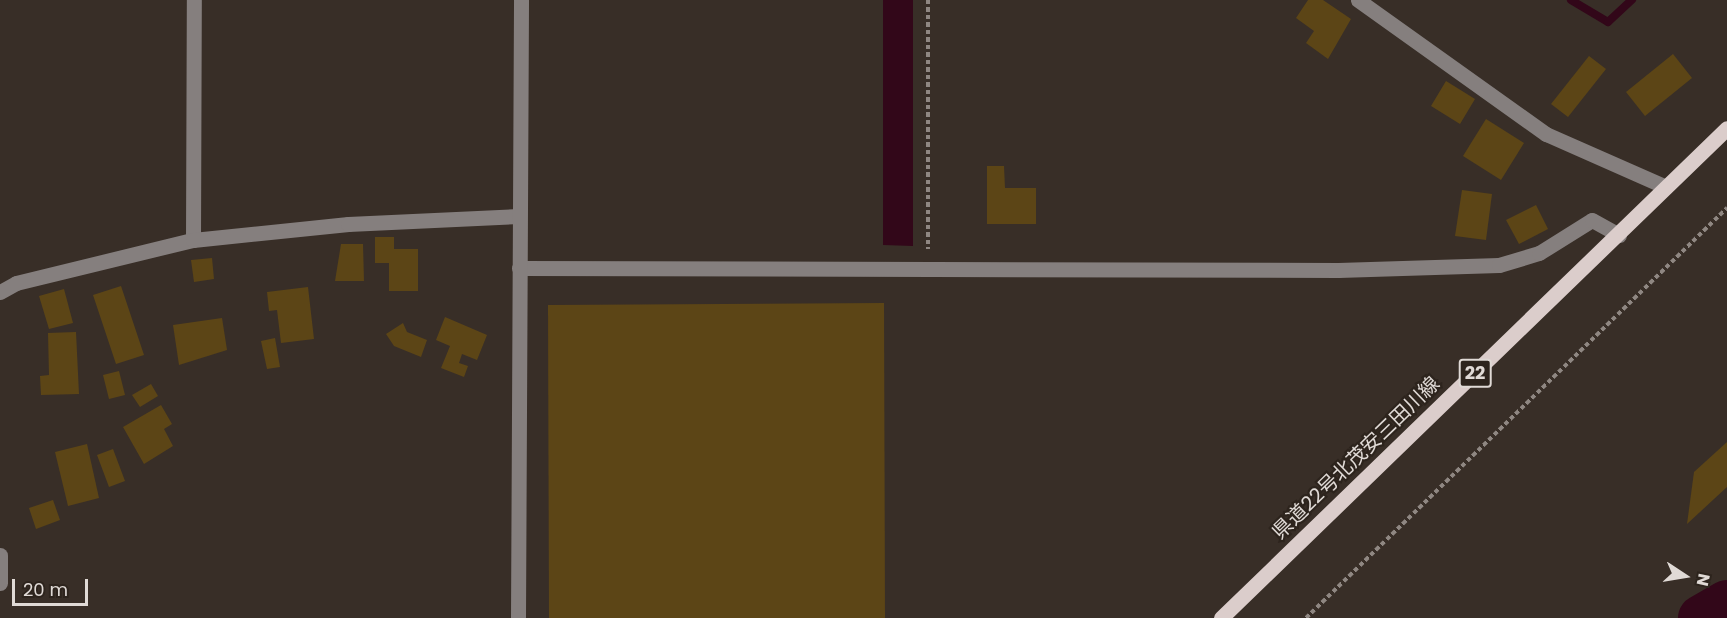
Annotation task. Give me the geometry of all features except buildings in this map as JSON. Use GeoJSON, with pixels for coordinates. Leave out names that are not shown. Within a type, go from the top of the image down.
{"type":"FeatureCollection","features":[{"type":"Feature","properties":{"kind":"main road","name":"県道22号北茂安三田川線"},"geometry":{"type":"LineString","coordinates":[[1221,618],[1727,128]]}},
{"type":"Feature","properties":{"kind":"street"},"geometry":{"type":"LineString","coordinates":[[193,240],[194,0]]}},
{"type":"Feature","properties":{"kind":"street"},"geometry":{"type":"LineString","coordinates":[[518,618],[521,0]]}},
{"type":"Feature","properties":{"kind":"street"},"geometry":{"type":"LineString","coordinates":[[1358,0],[1546,134],[1666,187]]}},
{"type":"Feature","properties":{"kind":"street"},"geometry":{"type":"LineString","coordinates":[[0,292],[16,283],[193,240],[348,224],[519,216]]}},
{"type":"Feature","properties":{"kind":"street"},"geometry":{"type":"LineString","coordinates":[[519,268],[1499,265],[1539,254],[1592,220],[1619,235]]}},
{"type":"Feature","properties":{"kind":"street"},"geometry":{"type":"LineString","coordinates":[[0,555],[0,583]]}},
{"type":"Feature","properties":{"kind":"path"},"geometry":{"type":"LineString","coordinates":[[928,0],[928,267]]}},
{"type":"Feature","properties":{"kind":"path"},"geometry":{"type":"LineString","coordinates":[[1306,618],[1727,208]]}},
{"type":"Feature","properties":{"kind":"shaded area"},"geometry":{"type":"Polygon","coordinates":[[[883,0],[913,0],[913,246],[883,245],[883,0]]]}},
{"type":"Feature","properties":{"kind":"waterway"},"geometry":{"type":"LineString","coordinates":[[1571,0],[1608,22],[1632,0]]}},
{"type":"Feature","properties":{"kind":"waterway"},"geometry":{"type":"LineString","coordinates":[[1701,618],[1727,603]]}}]}
